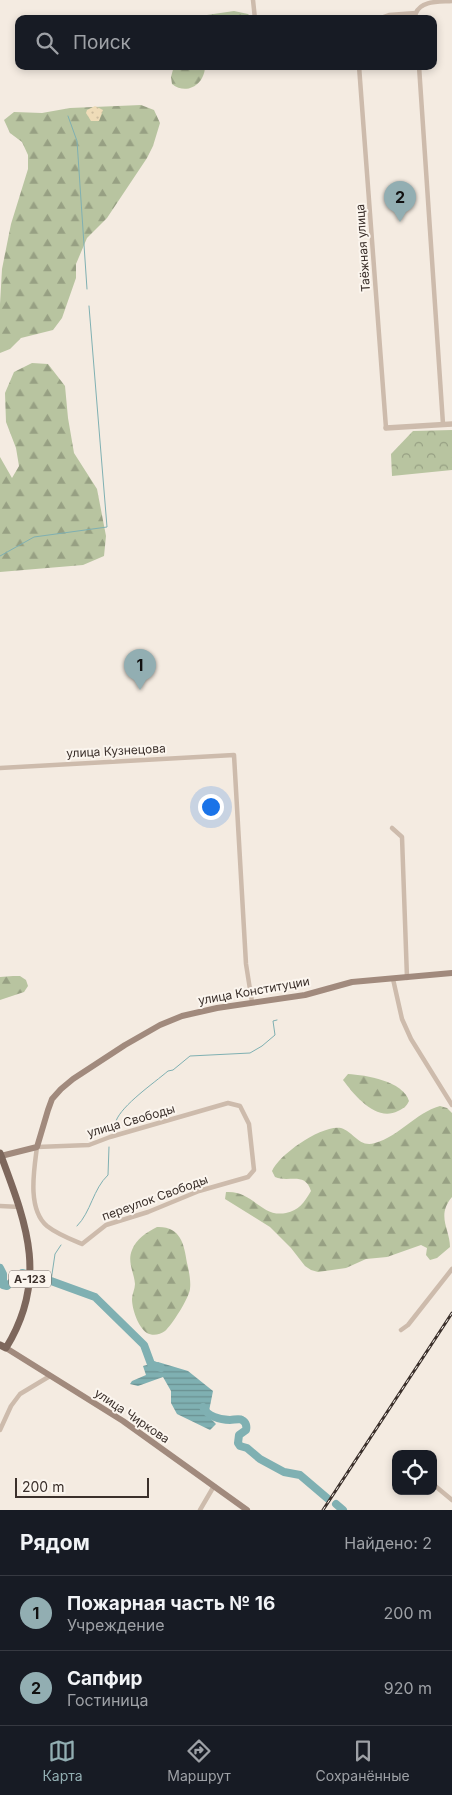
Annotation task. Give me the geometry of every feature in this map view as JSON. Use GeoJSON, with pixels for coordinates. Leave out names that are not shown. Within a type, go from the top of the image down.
{"type":"FeatureCollection","features":[{"type":"Feature","properties":{"kind":"main road","name":"улица Конституции"},"geometry":{"type":"LineString","coordinates":[[37,1147],[52,1100],[61,1089],[73,1079],[160,1024],[182,1016],[217,1008],[305,995],[352,982],[452,973]]}},
{"type":"Feature","properties":{"kind":"main road"},"geometry":{"type":"LineString","coordinates":[[0,1154],[37,1147]]}},
{"type":"Feature","properties":{"kind":"main road","name":"А-123"},"geometry":{"type":"LineString","coordinates":[[0,1154],[28,1234],[31,1270],[20,1322],[3,1346]]}},
{"type":"Feature","properties":{"kind":"main road","name":"улица Чиркова"},"geometry":{"type":"LineString","coordinates":[[3,1346],[123,1421],[247,1510]]}},
{"type":"Feature","properties":{"kind":"street"},"geometry":{"type":"LineString","coordinates":[[253,0],[255,15]]}},
{"type":"Feature","properties":{"kind":"street"},"geometry":{"type":"LineString","coordinates":[[416,15],[418,8],[428,3],[452,1]]}},
{"type":"Feature","properties":{"kind":"street","name":"Таёжная улица"},"geometry":{"type":"LineString","coordinates":[[359,70],[386,428]]}},
{"type":"Feature","properties":{"kind":"street"},"geometry":{"type":"LineString","coordinates":[[419,70],[443,424]]}},
{"type":"Feature","properties":{"kind":"street"},"geometry":{"type":"LineString","coordinates":[[386,428],[452,424]]}},
{"type":"Feature","properties":{"kind":"street","name":"улица Кузнецова"},"geometry":{"type":"LineString","coordinates":[[0,768],[234,755],[246,964],[252,1002]]}},
{"type":"Feature","properties":{"kind":"street"},"geometry":{"type":"LineString","coordinates":[[392,828],[402,837],[407,978]]}},
{"type":"Feature","properties":{"kind":"street"},"geometry":{"type":"LineString","coordinates":[[393,979],[402,1019],[411,1039],[452,1105]]}},
{"type":"Feature","properties":{"kind":"street","name":"улица Свободы"},"geometry":{"type":"LineString","coordinates":[[37,1147],[89,1145],[110,1137],[228,1103],[240,1106],[249,1124],[254,1170],[248,1177]]}},
{"type":"Feature","properties":{"kind":"street","name":"переулок Свободы"},"geometry":{"type":"LineString","coordinates":[[37,1147],[33,1193],[39,1214],[48,1226],[82,1244],[106,1225],[148,1212],[199,1191],[248,1177]]}},
{"type":"Feature","properties":{"kind":"street"},"geometry":{"type":"LineString","coordinates":[[0,1206],[20,1207]]}},
{"type":"Feature","properties":{"kind":"street"},"geometry":{"type":"LineString","coordinates":[[401,1330],[408,1325],[452,1269]]}},
{"type":"Feature","properties":{"kind":"street"},"geometry":{"type":"LineString","coordinates":[[0,1430],[11,1406],[20,1394],[50,1376]]}},
{"type":"Feature","properties":{"kind":"street"},"geometry":{"type":"LineString","coordinates":[[200,1510],[214,1486]]}},
{"type":"Feature","properties":{"kind":"street"},"geometry":{"type":"LineString","coordinates":[[437,1488],[452,1500]]}},
{"type":"Feature","properties":{"kind":"green space"},"geometry":{"type":"Polygon","coordinates":[[[234,11],[249,15],[207,15],[234,11]]]}},
{"type":"Feature","properties":{"kind":"green space"},"geometry":{"type":"Polygon","coordinates":[[[173,70],[204,70],[199,83],[189,88],[183,89],[172,84],[173,70]]]}},
{"type":"Feature","properties":{"kind":"green space"},"geometry":{"type":"Polygon","coordinates":[[[141,105],[154,110],[160,123],[153,146],[107,218],[87,238],[76,264],[76,278],[62,318],[53,330],[21,338],[10,349],[0,353],[2,269],[11,224],[28,169],[28,155],[22,142],[10,133],[4,120],[14,112],[42,113],[70,108],[141,105]]]}},
{"type":"Feature","properties":{"kind":"green space"},"geometry":{"type":"Polygon","coordinates":[[[32,363],[48,364],[65,386],[74,453],[97,489],[106,536],[104,556],[83,565],[0,572],[0,457],[12,478],[19,466],[16,448],[6,422],[5,393],[14,372],[32,363]]]}},
{"type":"Feature","properties":{"kind":"green space"},"geometry":{"type":"Polygon","coordinates":[[[452,430],[452,470],[392,476],[391,454],[413,431],[452,430]]]}},
{"type":"Feature","properties":{"kind":"green space"},"geometry":{"type":"Polygon","coordinates":[[[20,976],[26,980],[28,986],[24,992],[0,1000],[0,977],[20,976]]]}},
{"type":"Feature","properties":{"kind":"green space"},"geometry":{"type":"Polygon","coordinates":[[[348,1074],[383,1080],[399,1088],[409,1101],[407,1105],[398,1111],[382,1113],[374,1110],[360,1100],[343,1080],[348,1074]]]}},
{"type":"Feature","properties":{"kind":"green space"},"geometry":{"type":"Polygon","coordinates":[[[440,1106],[447,1108],[452,1113],[452,1197],[447,1204],[444,1216],[450,1247],[437,1258],[430,1260],[426,1255],[427,1248],[421,1245],[387,1257],[366,1259],[346,1268],[318,1272],[305,1266],[291,1248],[270,1227],[225,1199],[226,1192],[235,1193],[243,1195],[270,1212],[291,1212],[301,1205],[311,1191],[305,1181],[301,1179],[280,1179],[275,1177],[272,1171],[276,1164],[292,1149],[313,1135],[333,1128],[346,1130],[361,1142],[375,1143],[384,1140],[431,1109],[440,1106]]]}},
{"type":"Feature","properties":{"kind":"green space"},"geometry":{"type":"Polygon","coordinates":[[[157,1227],[171,1229],[180,1237],[189,1273],[190,1286],[187,1299],[172,1323],[163,1332],[154,1335],[144,1330],[134,1313],[132,1299],[135,1284],[130,1259],[136,1242],[157,1227]]]}},
{"type":"Feature","properties":{"kind":"sand"},"geometry":{"type":"Polygon","coordinates":[[[95,106],[103,110],[99,121],[91,121],[86,113],[87,110],[95,106]]]}},
{"type":"Feature","properties":{"kind":"water"},"geometry":{"type":"Polygon","coordinates":[[[158,1362],[188,1371],[213,1391],[208,1416],[216,1424],[210,1430],[177,1414],[171,1403],[171,1391],[163,1377],[138,1386],[130,1384],[132,1381],[146,1375],[143,1366],[158,1362]]]}},
{"type":"Feature","properties":{"kind":"waterway"},"geometry":{"type":"LineString","coordinates":[[68,116],[77,141],[87,289]]}},
{"type":"Feature","properties":{"kind":"waterway"},"geometry":{"type":"LineString","coordinates":[[0,556],[34,537],[107,527],[89,306]]}},
{"type":"Feature","properties":{"kind":"waterway"},"geometry":{"type":"LineString","coordinates":[[113,1132],[116,1121],[125,1108],[168,1071],[173,1070],[190,1056],[250,1053],[275,1035],[273,1021],[277,1020]]}},
{"type":"Feature","properties":{"kind":"waterway"},"geometry":{"type":"LineString","coordinates":[[77,1226],[108,1175],[109,1147]]}},
{"type":"Feature","properties":{"kind":"waterway"},"geometry":{"type":"LineString","coordinates":[[51,1281],[55,1254],[61,1245]]}},
{"type":"Feature","properties":{"kind":"waterway"},"geometry":{"type":"LineString","coordinates":[[0,1268],[3,1274],[3,1285],[7,1286],[22,1273],[26,1274]]}},
{"type":"Feature","properties":{"kind":"waterway"},"geometry":{"type":"LineString","coordinates":[[34,1276],[95,1297],[144,1345],[151,1364],[161,1368]]}},
{"type":"Feature","properties":{"kind":"waterway"},"geometry":{"type":"LineString","coordinates":[[203,1407],[208,1413],[218,1418],[239,1419],[243,1421],[246,1424],[246,1430],[239,1435],[238,1443],[240,1446],[247,1448],[260,1459],[284,1472],[300,1475],[327,1498]]}},
{"type":"Feature","properties":{"kind":"waterway"},"geometry":{"type":"LineString","coordinates":[[336,1504],[343,1510]]}},
{"type":"Feature","properties":{"kind":"railway"},"geometry":{"type":"LineString","coordinates":[[323,1510],[452,1313]]}},
{"type":"Feature","properties":{"kind":"place","name":"Сапфир"},"geometry":{"type":"Point","coordinates":[400,222]}},
{"type":"Feature","properties":{"kind":"place","name":"Пожарная часть № 16"},"geometry":{"type":"Point","coordinates":[140,690]}}]}
